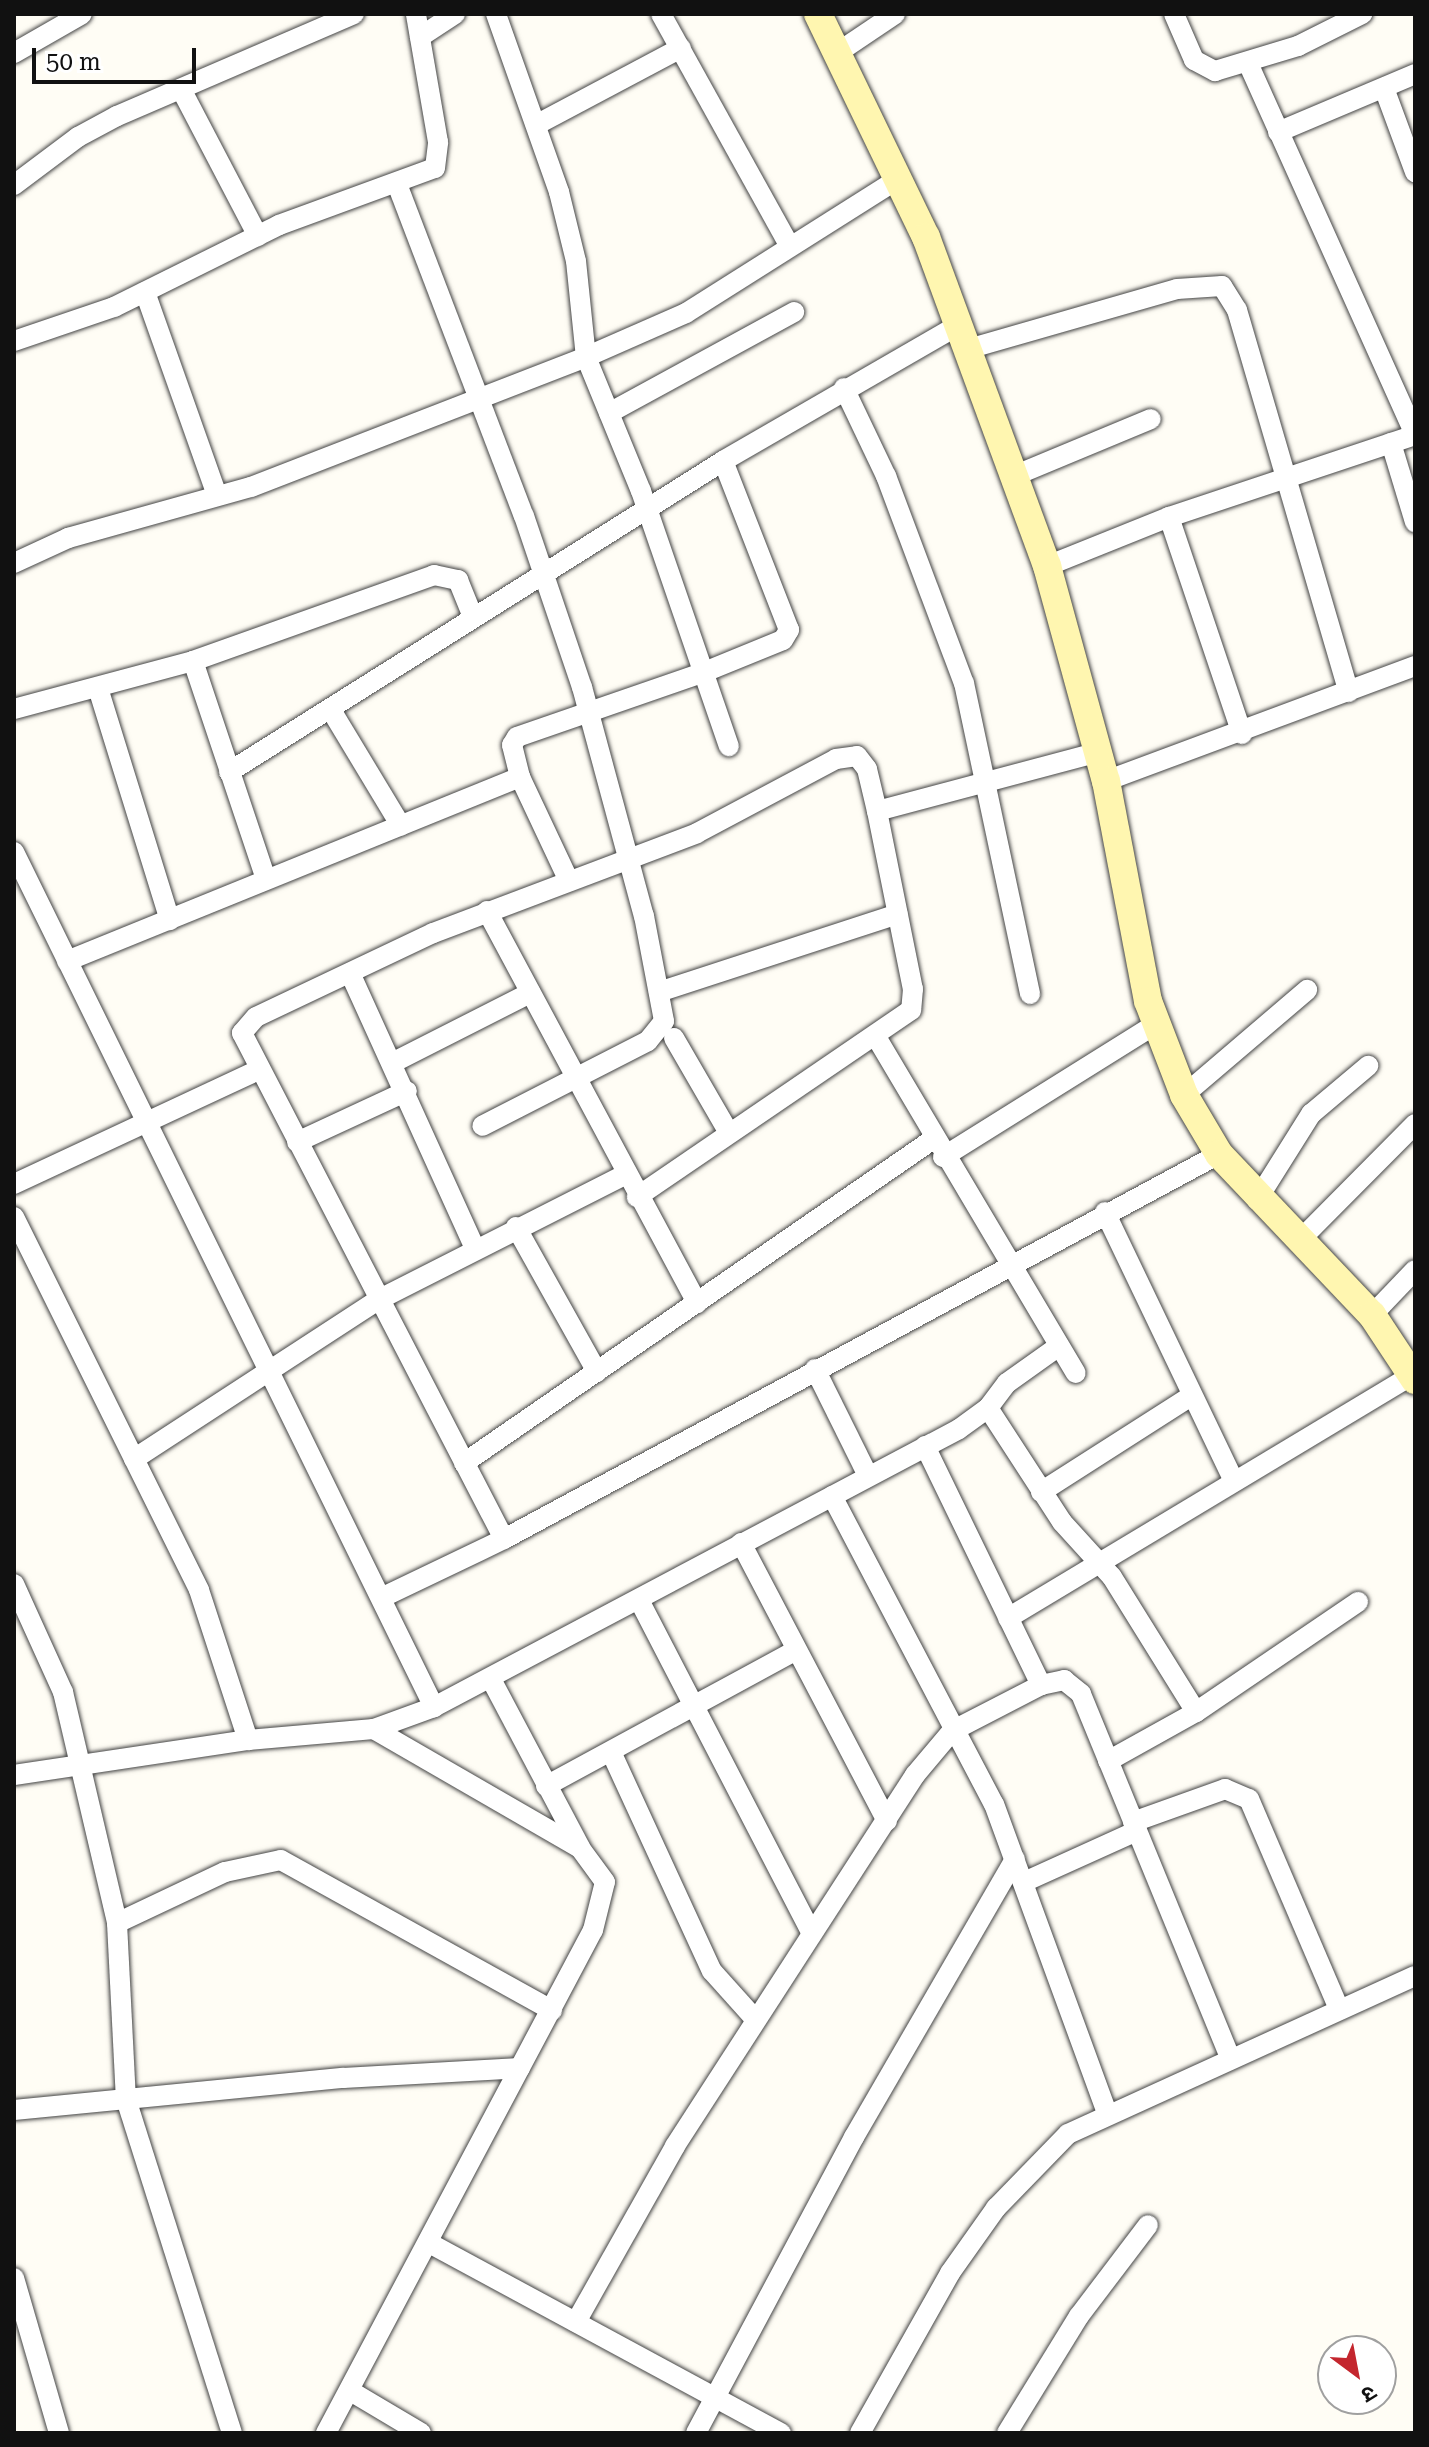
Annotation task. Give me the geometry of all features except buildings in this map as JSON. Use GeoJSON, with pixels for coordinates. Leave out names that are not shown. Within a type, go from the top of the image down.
{"type":"FeatureCollection","features":[{"type":"Feature","properties":{"kind":"main road"},"geometry":{"type":"LineString","coordinates":[[818,14],[926,237],[1047,566],[1106,781],[1156,1024],[1184,1095],[1219,1154],[1257,1200],[1372,1315],[1413,1378]]}},
{"type":"Feature","properties":{"kind":"street"},"geometry":{"type":"LineString","coordinates":[[14,53],[82,14]]}},
{"type":"Feature","properties":{"kind":"street"},"geometry":{"type":"LineString","coordinates":[[14,185],[78,137],[354,14]]}},
{"type":"Feature","properties":{"kind":"street"},"geometry":{"type":"LineString","coordinates":[[14,341],[145,292],[258,236],[426,175],[439,157],[416,14]]}},
{"type":"Feature","properties":{"kind":"street"},"geometry":{"type":"LineString","coordinates":[[420,37],[455,14]]}},
{"type":"Feature","properties":{"kind":"street"},"geometry":{"type":"LineString","coordinates":[[496,14],[536,125],[576,261],[586,357],[647,509],[729,746]]}},
{"type":"Feature","properties":{"kind":"street"},"geometry":{"type":"LineString","coordinates":[[661,14],[788,243]]}},
{"type":"Feature","properties":{"kind":"street"},"geometry":{"type":"LineString","coordinates":[[837,53],[895,14]]}},
{"type":"Feature","properties":{"kind":"street"},"geometry":{"type":"LineString","coordinates":[[1174,14],[1202,67],[1215,71],[1248,63],[1362,14]]}},
{"type":"Feature","properties":{"kind":"street"},"geometry":{"type":"LineString","coordinates":[[536,125],[681,48]]}},
{"type":"Feature","properties":{"kind":"street"},"geometry":{"type":"LineString","coordinates":[[1047,566],[1169,517],[1415,435],[1248,63]]}},
{"type":"Feature","properties":{"kind":"street"},"geometry":{"type":"LineString","coordinates":[[1278,132],[1415,74]]}},
{"type":"Feature","properties":{"kind":"street"},"geometry":{"type":"LineString","coordinates":[[1384,88],[1415,172]]}},
{"type":"Feature","properties":{"kind":"street"},"geometry":{"type":"LineString","coordinates":[[181,89],[258,236]]}},
{"type":"Feature","properties":{"kind":"street"},"geometry":{"type":"LineString","coordinates":[[14,563],[68,538],[217,495],[478,404],[686,313],[788,243],[896,180]]}},
{"type":"Feature","properties":{"kind":"street"},"geometry":{"type":"LineString","coordinates":[[397,184],[544,576],[588,712],[630,860],[659,992],[659,1033],[482,1126]]}},
{"type":"Feature","properties":{"kind":"street"},"geometry":{"type":"LineString","coordinates":[[229,772],[844,388],[963,337],[1177,289],[1222,286],[1237,310],[1283,480],[1349,692]]}},
{"type":"Feature","properties":{"kind":"street"},"geometry":{"type":"LineString","coordinates":[[145,292],[217,495]]}},
{"type":"Feature","properties":{"kind":"street"},"geometry":{"type":"LineString","coordinates":[[609,413],[794,312]]}},
{"type":"Feature","properties":{"kind":"street"},"geometry":{"type":"LineString","coordinates":[[844,388],[932,592],[964,683],[989,783],[1030,994]]}},
{"type":"Feature","properties":{"kind":"street"},"geometry":{"type":"LineString","coordinates":[[1014,476],[1151,419]]}},
{"type":"Feature","properties":{"kind":"street"},"geometry":{"type":"LineString","coordinates":[[1391,443],[1415,522]]}},
{"type":"Feature","properties":{"kind":"street"},"geometry":{"type":"LineString","coordinates":[[568,879],[520,777],[512,745],[517,737],[702,673],[783,640],[789,630],[723,461]]}},
{"type":"Feature","properties":{"kind":"street"},"geometry":{"type":"LineString","coordinates":[[1169,517],[1242,734]]}},
{"type":"Feature","properties":{"kind":"street"},"geometry":{"type":"LineString","coordinates":[[14,709],[193,661],[434,575],[458,580],[473,617]]}},
{"type":"Feature","properties":{"kind":"street"},"geometry":{"type":"LineString","coordinates":[[193,661],[266,879]]}},
{"type":"Feature","properties":{"kind":"street"},"geometry":{"type":"LineString","coordinates":[[1106,781],[1242,734],[1415,666]]}},
{"type":"Feature","properties":{"kind":"street"},"geometry":{"type":"LineString","coordinates":[[98,688],[170,920]]}},
{"type":"Feature","properties":{"kind":"street"},"geometry":{"type":"LineString","coordinates":[[331,710],[401,826]]}},
{"type":"Feature","properties":{"kind":"street"},"geometry":{"type":"LineString","coordinates":[[877,811],[1098,752]]}},
{"type":"Feature","properties":{"kind":"street"},"geometry":{"type":"LineString","coordinates":[[504,1539],[244,1040],[247,1024],[487,911],[568,879],[630,860],[743,813],[849,753],[867,769],[898,914],[913,1002],[911,1010],[728,1131],[637,1197]]}},
{"type":"Feature","properties":{"kind":"street"},"geometry":{"type":"LineString","coordinates":[[67,961],[520,777]]}},
{"type":"Feature","properties":{"kind":"street"},"geometry":{"type":"LineString","coordinates":[[14,852],[266,1373],[383,1597],[434,1707]]}},
{"type":"Feature","properties":{"kind":"street"},"geometry":{"type":"LineString","coordinates":[[487,911],[577,1075],[637,1197],[697,1303]]}},
{"type":"Feature","properties":{"kind":"street"},"geometry":{"type":"LineString","coordinates":[[659,992],[898,914]]}},
{"type":"Feature","properties":{"kind":"street"},"geometry":{"type":"LineString","coordinates":[[350,973],[394,1062],[475,1249]]}},
{"type":"Feature","properties":{"kind":"street"},"geometry":{"type":"LineString","coordinates":[[1184,1095],[1307,990]]}},
{"type":"Feature","properties":{"kind":"street"},"geometry":{"type":"LineString","coordinates":[[394,1062],[530,993]]}},
{"type":"Feature","properties":{"kind":"street"},"geometry":{"type":"LineString","coordinates":[[464,1463],[697,1303],[938,1148],[1156,1024]]}},
{"type":"Feature","properties":{"kind":"street"},"geometry":{"type":"LineString","coordinates":[[875,1035],[1006,1263],[1076,1373]]}},
{"type":"Feature","properties":{"kind":"street"},"geometry":{"type":"LineString","coordinates":[[674,1038],[728,1131]]}},
{"type":"Feature","properties":{"kind":"street"},"geometry":{"type":"LineString","coordinates":[[1257,1200],[1311,1114],[1368,1066]]}},
{"type":"Feature","properties":{"kind":"street"},"geometry":{"type":"LineString","coordinates":[[14,1184],[142,1120],[259,1070]]}},
{"type":"Feature","properties":{"kind":"street"},"geometry":{"type":"LineString","coordinates":[[297,1142],[407,1091]]}},
{"type":"Feature","properties":{"kind":"street"},"geometry":{"type":"LineString","coordinates":[[1299,1241],[1415,1124]]}},
{"type":"Feature","properties":{"kind":"street"},"geometry":{"type":"LineString","coordinates":[[383,1597],[504,1539],[1006,1263],[1219,1154]]}},
{"type":"Feature","properties":{"kind":"street"},"geometry":{"type":"LineString","coordinates":[[134,1459],[378,1300],[516,1227],[626,1174]]}},
{"type":"Feature","properties":{"kind":"street"},"geometry":{"type":"LineString","coordinates":[[1105,1212],[1234,1481]]}},
{"type":"Feature","properties":{"kind":"street"},"geometry":{"type":"LineString","coordinates":[[14,1217],[199,1590],[248,1740]]}},
{"type":"Feature","properties":{"kind":"street"},"geometry":{"type":"LineString","coordinates":[[516,1227],[597,1372]]}},
{"type":"Feature","properties":{"kind":"street"},"geometry":{"type":"LineString","coordinates":[[1372,1315],[1415,1270]]}},
{"type":"Feature","properties":{"kind":"street"},"geometry":{"type":"LineString","coordinates":[[14,1775],[248,1740],[374,1729],[434,1707],[492,1681],[741,1543],[925,1446],[988,1408],[1007,1383],[1059,1346]]}},
{"type":"Feature","properties":{"kind":"street"},"geometry":{"type":"LineString","coordinates":[[815,1369],[868,1476]]}},
{"type":"Feature","properties":{"kind":"street"},"geometry":{"type":"LineString","coordinates":[[1008,1618],[1234,1481],[1413,1378]]}},
{"type":"Feature","properties":{"kind":"street"},"geometry":{"type":"LineString","coordinates":[[1041,1492],[1191,1396]]}},
{"type":"Feature","properties":{"kind":"street"},"geometry":{"type":"LineString","coordinates":[[988,1408],[1041,1492],[1096,1565],[1112,1577],[1196,1712]]}},
{"type":"Feature","properties":{"kind":"street"},"geometry":{"type":"LineString","coordinates":[[925,1446],[1041,1685]]}},
{"type":"Feature","properties":{"kind":"street"},"geometry":{"type":"LineString","coordinates":[[832,1496],[952,1731],[994,1804],[1107,2113]]}},
{"type":"Feature","properties":{"kind":"street"},"geometry":{"type":"LineString","coordinates":[[741,1543],[887,1821]]}},
{"type":"Feature","properties":{"kind":"street"},"geometry":{"type":"LineString","coordinates":[[14,1584],[63,1692],[78,1767],[117,1923],[126,2099],[232,2433]]}},
{"type":"Feature","properties":{"kind":"street"},"geometry":{"type":"LineString","coordinates":[[639,1600],[811,1932]]}},
{"type":"Feature","properties":{"kind":"street"},"geometry":{"type":"LineString","coordinates":[[1108,1761],[1196,1712],[1358,1602]]}},
{"type":"Feature","properties":{"kind":"street"},"geometry":{"type":"LineString","coordinates":[[546,1786],[697,1708],[796,1650]]}},
{"type":"Feature","properties":{"kind":"street"},"geometry":{"type":"LineString","coordinates":[[576,2322],[755,2019],[811,1932],[952,1731],[1041,1685],[1064,1680],[1075,1686],[1230,2057]]}},
{"type":"Feature","properties":{"kind":"street"},"geometry":{"type":"LineString","coordinates":[[492,1681],[580,1848]]}},
{"type":"Feature","properties":{"kind":"street"},"geometry":{"type":"LineString","coordinates":[[326,2433],[352,2392],[431,2244],[552,2010],[603,1899],[598,1866],[580,1848],[374,1729]]}},
{"type":"Feature","properties":{"kind":"street"},"geometry":{"type":"LineString","coordinates":[[612,1754],[712,1971],[755,2019]]}},
{"type":"Feature","properties":{"kind":"street"},"geometry":{"type":"LineString","coordinates":[[1024,1882],[1135,1826],[1225,1789],[1249,1799],[1339,2009]]}},
{"type":"Feature","properties":{"kind":"street"},"geometry":{"type":"LineString","coordinates":[[696,2433],[1015,1859]]}},
{"type":"Feature","properties":{"kind":"street"},"geometry":{"type":"LineString","coordinates":[[117,1923],[225,1872],[281,1860],[552,2010]]}},
{"type":"Feature","properties":{"kind":"street"},"geometry":{"type":"LineString","coordinates":[[860,2433],[950,2273],[996,2208],[1068,2134],[1107,2113],[1415,1976]]}},
{"type":"Feature","properties":{"kind":"street"},"geometry":{"type":"LineString","coordinates":[[14,2110],[520,2068]]}},
{"type":"Feature","properties":{"kind":"street"},"geometry":{"type":"LineString","coordinates":[[1007,2433],[1079,2316],[1148,2225]]}},
{"type":"Feature","properties":{"kind":"street"},"geometry":{"type":"LineString","coordinates":[[431,2244],[781,2433]]}},
{"type":"Feature","properties":{"kind":"street"},"geometry":{"type":"LineString","coordinates":[[14,2278],[59,2433]]}},
{"type":"Feature","properties":{"kind":"street"},"geometry":{"type":"LineString","coordinates":[[352,2392],[421,2433]]}}]}
